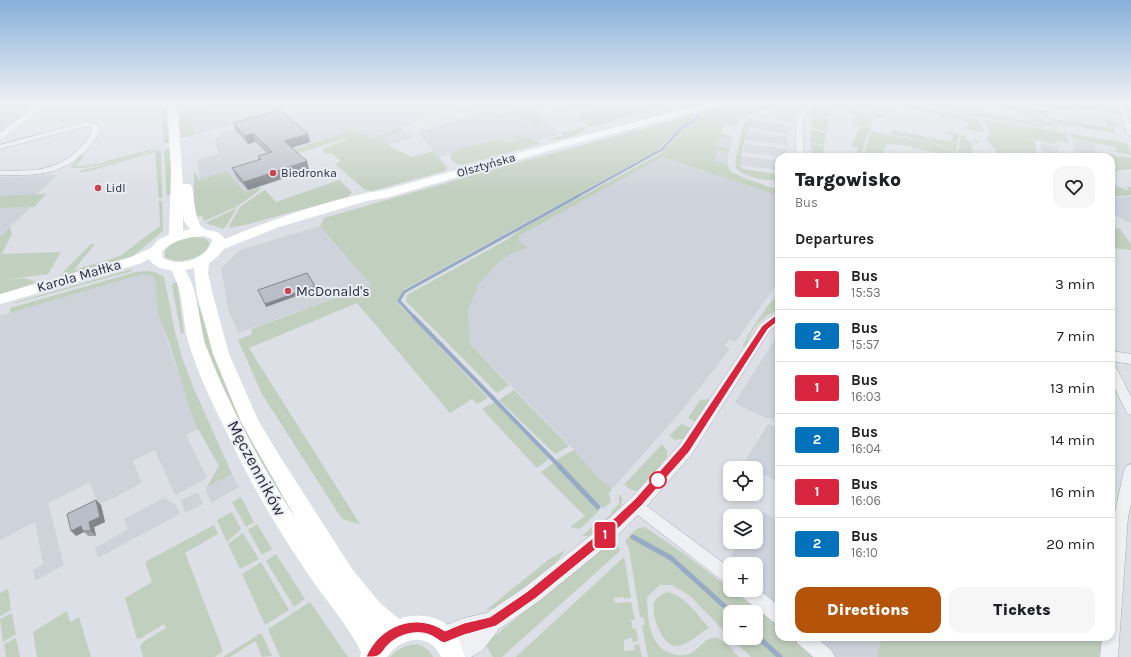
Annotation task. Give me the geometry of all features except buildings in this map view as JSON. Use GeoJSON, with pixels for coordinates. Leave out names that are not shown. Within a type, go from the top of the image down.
{"type":"FeatureCollection","features":[{"type":"Feature","properties":{"kind":"main road"},"geometry":{"type":"LineString","coordinates":[[175,133],[178,223],[176,237]]}},
{"type":"Feature","properties":{"kind":"main road","name":"Olsztyńska"},"geometry":{"type":"LineString","coordinates":[[217,241],[365,198],[385,194],[602,133]]}},
{"type":"Feature","properties":{"kind":"main road"},"geometry":{"type":"LineString","coordinates":[[176,143],[184,170],[191,221],[199,232],[217,241],[213,253],[190,265],[164,260],[162,244],[176,237],[199,232]]}},
{"type":"Feature","properties":{"kind":"main road","name":"Karola Małłka"},"geometry":{"type":"LineString","coordinates":[[0,299],[134,261],[164,260]]}},
{"type":"Feature","properties":{"kind":"main road","name":"Karola Małłka"},"geometry":{"type":"LineString","coordinates":[[0,304],[97,276],[164,260]]}},
{"type":"Feature","properties":{"kind":"main road","name":"Męczenników"},"geometry":{"type":"LineString","coordinates":[[164,260],[183,278],[198,346],[208,373],[267,493],[373,654]]}},
{"type":"Feature","properties":{"kind":"main road","name":"Męczenników"},"geometry":{"type":"LineString","coordinates":[[202,260],[200,273],[221,354],[250,422],[279,473],[344,577],[372,611],[395,632]]}},
{"type":"Feature","properties":{"kind":"main road"},"geometry":{"type":"LineString","coordinates":[[373,654],[384,641],[395,632],[408,628],[421,627],[433,630],[450,650]]}},
{"type":"Feature","properties":{"kind":"street"},"geometry":{"type":"LineString","coordinates":[[0,147],[54,133]]}},
{"type":"Feature","properties":{"kind":"street"},"geometry":{"type":"LineString","coordinates":[[0,173],[46,171],[62,167],[73,160],[87,146],[94,133]]}},
{"type":"Feature","properties":{"kind":"street"},"geometry":{"type":"LineString","coordinates":[[800,133],[800,153]]}},
{"type":"Feature","properties":{"kind":"street"},"geometry":{"type":"LineString","coordinates":[[450,650],[474,643],[492,622],[532,594],[597,542],[635,505],[686,449],[765,328],[775,320]]}},
{"type":"Feature","properties":{"kind":"street"},"geometry":{"type":"LineString","coordinates":[[1115,357],[1131,359]]}},
{"type":"Feature","properties":{"kind":"street"},"geometry":{"type":"LineString","coordinates":[[1115,376],[1131,410]]}},
{"type":"Feature","properties":{"kind":"street"},"geometry":{"type":"LineString","coordinates":[[1115,586],[1121,516],[1131,470]]}},
{"type":"Feature","properties":{"kind":"street"},"geometry":{"type":"LineString","coordinates":[[635,505],[723,572]]}},
{"type":"Feature","properties":{"kind":"street"},"geometry":{"type":"LineString","coordinates":[[756,597],[775,613]]}},
{"type":"Feature","properties":{"kind":"street"},"geometry":{"type":"LineString","coordinates":[[808,641],[826,657]]}},
{"type":"Feature","properties":{"kind":"street"},"geometry":{"type":"LineString","coordinates":[[1109,657],[1110,641]]}},
{"type":"Feature","properties":{"kind":"shaded area"},"geometry":{"type":"Polygon","coordinates":[[[194,133],[202,133],[194,135],[194,133]]]}},
{"type":"Feature","properties":{"kind":"shaded area"},"geometry":{"type":"Polygon","coordinates":[[[221,133],[346,133],[289,151],[310,170],[245,192],[227,171],[200,180],[197,160],[218,154],[215,138],[221,136],[221,133]]]}},
{"type":"Feature","properties":{"kind":"shaded area"},"geometry":{"type":"Polygon","coordinates":[[[360,133],[387,133],[373,138],[360,133]]]}},
{"type":"Feature","properties":{"kind":"shaded area"},"geometry":{"type":"Polygon","coordinates":[[[400,133],[408,133],[413,138],[391,144],[386,143],[382,137],[400,133]]]}},
{"type":"Feature","properties":{"kind":"shaded area"},"geometry":{"type":"Polygon","coordinates":[[[419,133],[560,133],[562,134],[536,141],[523,136],[504,143],[500,139],[438,157],[419,133]]]}},
{"type":"Feature","properties":{"kind":"shaded area"},"geometry":{"type":"Polygon","coordinates":[[[747,133],[788,137],[787,145],[745,140],[747,133]]]}},
{"type":"Feature","properties":{"kind":"shaded area"},"geometry":{"type":"Polygon","coordinates":[[[720,137],[732,138],[730,149],[717,148],[720,137]]]}},
{"type":"Feature","properties":{"kind":"shaded area"},"geometry":{"type":"Polygon","coordinates":[[[1072,140],[1094,144],[1096,153],[1075,153],[1072,140]]]}},
{"type":"Feature","properties":{"kind":"shaded area"},"geometry":{"type":"Polygon","coordinates":[[[1040,143],[1057,146],[1058,152],[1064,153],[1043,153],[1041,150],[1040,143]]]}},
{"type":"Feature","properties":{"kind":"shaded area"},"geometry":{"type":"Polygon","coordinates":[[[745,144],[787,149],[786,153],[775,153],[775,156],[743,152],[745,144]]]}},
{"type":"Feature","properties":{"kind":"shaded area"},"geometry":{"type":"Polygon","coordinates":[[[717,150],[729,152],[727,163],[714,161],[717,150]]]}},
{"type":"Feature","properties":{"kind":"shaded area"},"geometry":{"type":"Polygon","coordinates":[[[741,156],[775,160],[775,169],[740,165],[741,156]]]}},
{"type":"Feature","properties":{"kind":"shaded area"},"geometry":{"type":"Polygon","coordinates":[[[662,157],[775,195],[775,287],[736,341],[729,340],[724,346],[730,349],[679,414],[612,489],[596,476],[574,450],[470,344],[468,311],[479,284],[499,262],[511,254],[528,247],[519,242],[519,236],[662,157]]]}},
{"type":"Feature","properties":{"kind":"shaded area"},"geometry":{"type":"Polygon","coordinates":[[[57,175],[36,195],[0,196],[0,177],[57,175]]]}},
{"type":"Feature","properties":{"kind":"shaded area"},"geometry":{"type":"Polygon","coordinates":[[[1131,196],[1131,222],[1128,223],[1115,215],[1115,198],[1131,196]]]}},
{"type":"Feature","properties":{"kind":"shaded area"},"geometry":{"type":"Polygon","coordinates":[[[31,207],[10,227],[0,237],[0,208],[31,207]]]}},
{"type":"Feature","properties":{"kind":"shaded area"},"geometry":{"type":"Polygon","coordinates":[[[320,226],[371,285],[238,333],[228,309],[221,268],[240,250],[320,226]]]}},
{"type":"Feature","properties":{"kind":"shaded area"},"geometry":{"type":"Polygon","coordinates":[[[143,274],[155,278],[158,315],[198,429],[186,435],[207,478],[175,495],[155,450],[133,461],[142,483],[115,497],[98,505],[90,482],[48,503],[64,565],[35,581],[33,570],[43,564],[35,522],[0,540],[0,316],[143,274]]]}},
{"type":"Feature","properties":{"kind":"shaded area"},"geometry":{"type":"Polygon","coordinates":[[[775,339],[775,418],[766,418],[742,407],[735,402],[775,339]]]}},
{"type":"Feature","properties":{"kind":"shaded area"},"geometry":{"type":"Polygon","coordinates":[[[768,424],[775,427],[775,480],[763,474],[763,461],[745,461],[768,424]]]}},
{"type":"Feature","properties":{"kind":"shaded area"},"geometry":{"type":"Polygon","coordinates":[[[232,474],[239,487],[211,503],[206,491],[207,487],[232,474]]]}},
{"type":"Feature","properties":{"kind":"shaded area"},"geometry":{"type":"Polygon","coordinates":[[[198,492],[203,504],[185,513],[181,500],[198,492]]]}},
{"type":"Feature","properties":{"kind":"shaded area"},"geometry":{"type":"Polygon","coordinates":[[[163,498],[175,504],[180,514],[98,558],[95,548],[128,529],[124,519],[163,498]]]}},
{"type":"Feature","properties":{"kind":"shaded area"},"geometry":{"type":"Polygon","coordinates":[[[763,512],[775,519],[775,606],[763,595],[763,557],[730,557],[736,549],[763,549],[763,512]]]}},
{"type":"Feature","properties":{"kind":"shaded area"},"geometry":{"type":"Polygon","coordinates":[[[815,641],[881,641],[877,657],[834,657],[815,641]]]}},
{"type":"Feature","properties":{"kind":"green space"},"geometry":{"type":"Polygon","coordinates":[[[163,133],[168,133],[169,143],[164,143],[163,133]]]}},
{"type":"Feature","properties":{"kind":"green space"},"geometry":{"type":"Polygon","coordinates":[[[180,133],[194,133],[194,135],[181,138],[180,133]]]}},
{"type":"Feature","properties":{"kind":"green space"},"geometry":{"type":"Polygon","coordinates":[[[346,133],[360,133],[373,138],[387,133],[398,133],[382,137],[386,143],[391,144],[389,146],[412,157],[434,151],[447,168],[445,171],[372,191],[365,190],[335,164],[341,161],[331,153],[325,154],[323,152],[324,148],[346,140],[344,139],[293,155],[289,151],[346,133]]]}},
{"type":"Feature","properties":{"kind":"green space"},"geometry":{"type":"Polygon","coordinates":[[[560,133],[581,133],[562,139],[547,140],[564,135],[560,133]]]}},
{"type":"Feature","properties":{"kind":"green space"},"geometry":{"type":"Polygon","coordinates":[[[629,133],[676,133],[658,150],[403,290],[398,303],[488,398],[477,404],[472,399],[450,413],[357,303],[249,348],[360,524],[342,519],[262,394],[238,340],[252,334],[251,329],[371,285],[320,226],[324,218],[505,166],[629,133]]]}},
{"type":"Feature","properties":{"kind":"green space"},"geometry":{"type":"Polygon","coordinates":[[[680,133],[721,133],[721,134],[732,136],[732,138],[720,137],[717,147],[730,149],[729,152],[717,150],[714,161],[727,163],[730,171],[744,178],[775,189],[775,195],[662,157],[519,236],[519,242],[528,247],[511,254],[499,262],[479,284],[468,311],[470,344],[509,385],[497,393],[406,301],[407,295],[508,239],[521,229],[660,154],[680,133]]]}},
{"type":"Feature","properties":{"kind":"green space"},"geometry":{"type":"Polygon","coordinates":[[[742,133],[747,133],[740,165],[743,169],[775,173],[775,180],[762,179],[745,175],[736,168],[735,162],[742,133]]]}},
{"type":"Feature","properties":{"kind":"green space"},"geometry":{"type":"Polygon","coordinates":[[[811,133],[826,133],[824,145],[810,143],[811,133]]]}},
{"type":"Feature","properties":{"kind":"green space"},"geometry":{"type":"Polygon","coordinates":[[[857,133],[869,133],[861,153],[856,153],[858,148],[851,146],[857,133]]]}},
{"type":"Feature","properties":{"kind":"green space"},"geometry":{"type":"Polygon","coordinates":[[[870,133],[880,133],[933,143],[955,153],[936,153],[903,145],[887,144],[883,153],[864,153],[870,133]]]}},
{"type":"Feature","properties":{"kind":"green space"},"geometry":{"type":"Polygon","coordinates":[[[891,133],[906,133],[951,142],[953,135],[947,134],[947,133],[959,134],[956,152],[932,142],[890,134],[891,133]]]}},
{"type":"Feature","properties":{"kind":"green space"},"geometry":{"type":"Polygon","coordinates":[[[989,133],[1064,133],[1066,133],[1069,143],[1055,141],[1055,144],[1019,137],[1035,141],[1037,153],[998,153],[987,140],[989,133]]]}},
{"type":"Feature","properties":{"kind":"green space"},"geometry":{"type":"Polygon","coordinates":[[[1071,134],[1127,143],[1131,155],[1106,150],[1117,151],[1115,147],[1072,139],[1071,134]]]}},
{"type":"Feature","properties":{"kind":"green space"},"geometry":{"type":"Polygon","coordinates":[[[961,135],[967,136],[965,137],[966,140],[975,142],[975,138],[979,143],[972,142],[972,149],[979,152],[972,151],[972,153],[958,153],[961,135]]]}},
{"type":"Feature","properties":{"kind":"green space"},"geometry":{"type":"Polygon","coordinates":[[[511,137],[527,137],[540,144],[463,165],[457,164],[451,159],[451,154],[458,150],[500,139],[504,143],[515,140],[511,137]]]}},
{"type":"Feature","properties":{"kind":"green space"},"geometry":{"type":"Polygon","coordinates":[[[811,144],[824,146],[823,153],[812,153],[811,144]]]}},
{"type":"Feature","properties":{"kind":"green space"},"geometry":{"type":"Polygon","coordinates":[[[160,147],[129,158],[100,165],[77,168],[71,167],[80,156],[84,156],[75,166],[76,167],[97,164],[160,147]]]}},
{"type":"Feature","properties":{"kind":"green space"},"geometry":{"type":"Polygon","coordinates":[[[170,149],[173,193],[167,196],[164,150],[170,149]]]}},
{"type":"Feature","properties":{"kind":"green space"},"geometry":{"type":"Polygon","coordinates":[[[158,150],[161,152],[162,198],[159,198],[155,152],[79,173],[82,170],[158,150]]]}},
{"type":"Feature","properties":{"kind":"green space"},"geometry":{"type":"Polygon","coordinates":[[[1115,155],[1131,158],[1131,169],[1115,171],[1117,169],[1115,155]]]}},
{"type":"Feature","properties":{"kind":"green space"},"geometry":{"type":"Polygon","coordinates":[[[194,170],[199,180],[227,171],[245,192],[258,187],[261,189],[238,206],[204,221],[202,216],[194,217],[194,170]]]}},
{"type":"Feature","properties":{"kind":"green space"},"geometry":{"type":"Polygon","coordinates":[[[339,180],[352,192],[348,197],[245,225],[228,228],[240,207],[265,190],[276,202],[339,180]]]}},
{"type":"Feature","properties":{"kind":"green space"},"geometry":{"type":"Polygon","coordinates":[[[1115,186],[1127,190],[1130,190],[1126,187],[1131,187],[1131,195],[1115,197],[1115,186]]]}},
{"type":"Feature","properties":{"kind":"green space"},"geometry":{"type":"Polygon","coordinates":[[[46,194],[34,207],[0,208],[0,196],[46,194]]]}},
{"type":"Feature","properties":{"kind":"green space"},"geometry":{"type":"Polygon","coordinates":[[[162,201],[163,231],[133,256],[61,276],[91,244],[95,244],[74,270],[120,256],[160,226],[159,202],[162,201]]]}},
{"type":"Feature","properties":{"kind":"green space"},"geometry":{"type":"Polygon","coordinates":[[[237,208],[224,229],[205,223],[237,208]]]}},
{"type":"Feature","properties":{"kind":"green space"},"geometry":{"type":"Polygon","coordinates":[[[10,227],[12,234],[2,254],[61,252],[48,274],[2,280],[24,278],[37,282],[0,295],[0,237],[10,227]]]}},
{"type":"Feature","properties":{"kind":"green space"},"geometry":{"type":"Polygon","coordinates":[[[1115,228],[1120,229],[1131,244],[1131,250],[1115,248],[1115,228]]]}},
{"type":"Feature","properties":{"kind":"green space"},"geometry":{"type":"Polygon","coordinates":[[[195,237],[204,238],[209,242],[208,248],[198,256],[191,259],[177,261],[170,260],[165,257],[165,251],[175,242],[195,237]]]}},
{"type":"Feature","properties":{"kind":"green space"},"geometry":{"type":"Polygon","coordinates":[[[132,269],[132,271],[13,304],[16,302],[132,269]]]}},
{"type":"Feature","properties":{"kind":"green space"},"geometry":{"type":"Polygon","coordinates":[[[136,272],[155,272],[164,277],[182,358],[194,389],[232,474],[207,487],[219,466],[198,429],[191,413],[170,345],[158,315],[155,278],[143,274],[10,313],[10,308],[136,272]]]}},
{"type":"Feature","properties":{"kind":"green space"},"geometry":{"type":"Polygon","coordinates":[[[177,282],[184,333],[181,334],[172,285],[173,283],[177,282]]]}},
{"type":"Feature","properties":{"kind":"green space"},"geometry":{"type":"Polygon","coordinates":[[[194,293],[205,323],[336,584],[245,441],[203,345],[194,293]]]}},
{"type":"Feature","properties":{"kind":"green space"},"geometry":{"type":"Polygon","coordinates":[[[775,298],[775,311],[758,323],[751,333],[746,345],[743,346],[757,321],[775,298]]]}},
{"type":"Feature","properties":{"kind":"green space"},"geometry":{"type":"Polygon","coordinates":[[[514,390],[569,446],[555,454],[499,400],[514,390]]]}},
{"type":"Feature","properties":{"kind":"green space"},"geometry":{"type":"Polygon","coordinates":[[[711,399],[695,422],[688,418],[700,400],[711,399]]]}},
{"type":"Feature","properties":{"kind":"green space"},"geometry":{"type":"Polygon","coordinates":[[[494,402],[549,459],[537,468],[482,409],[494,402]]]}},
{"type":"Feature","properties":{"kind":"green space"},"geometry":{"type":"Polygon","coordinates":[[[681,424],[691,428],[683,439],[675,440],[669,436],[681,424]]]}},
{"type":"Feature","properties":{"kind":"green space"},"geometry":{"type":"Polygon","coordinates":[[[662,444],[667,451],[667,457],[658,469],[637,491],[624,485],[662,444]]]}},
{"type":"Feature","properties":{"kind":"green space"},"geometry":{"type":"Polygon","coordinates":[[[574,450],[596,476],[612,489],[609,493],[611,502],[603,508],[556,460],[574,450]]]}},
{"type":"Feature","properties":{"kind":"green space"},"geometry":{"type":"Polygon","coordinates":[[[553,463],[599,511],[580,529],[570,527],[585,516],[541,472],[553,463]]]}},
{"type":"Feature","properties":{"kind":"green space"},"geometry":{"type":"Polygon","coordinates":[[[619,494],[622,498],[621,508],[590,536],[582,536],[600,520],[603,522],[612,513],[611,512],[619,504],[619,494]]]}},
{"type":"Feature","properties":{"kind":"green space"},"geometry":{"type":"Polygon","coordinates":[[[241,497],[254,522],[246,527],[232,502],[241,497]]]}},
{"type":"Feature","properties":{"kind":"green space"},"geometry":{"type":"Polygon","coordinates":[[[232,512],[241,529],[227,542],[217,520],[232,512]]]}},
{"type":"Feature","properties":{"kind":"green space"},"geometry":{"type":"Polygon","coordinates":[[[257,524],[272,549],[262,555],[248,530],[257,524]]]}},
{"type":"Feature","properties":{"kind":"green space"},"geometry":{"type":"Polygon","coordinates":[[[214,525],[218,534],[185,553],[223,651],[215,657],[143,657],[140,646],[143,642],[166,628],[164,624],[137,639],[125,598],[152,582],[145,562],[214,525]]]}},
{"type":"Feature","properties":{"kind":"green space"},"geometry":{"type":"Polygon","coordinates":[[[645,527],[723,583],[723,597],[741,597],[751,605],[723,605],[723,630],[690,596],[672,585],[660,585],[647,597],[651,631],[659,645],[673,654],[683,655],[693,652],[707,640],[716,638],[723,642],[723,645],[728,645],[739,657],[648,657],[642,626],[645,624],[643,617],[640,617],[629,549],[625,541],[636,529],[645,527]]]}},
{"type":"Feature","properties":{"kind":"green space"},"geometry":{"type":"Polygon","coordinates":[[[243,533],[259,559],[240,569],[228,544],[243,533]]]}},
{"type":"Feature","properties":{"kind":"green space"},"geometry":{"type":"Polygon","coordinates":[[[609,541],[618,544],[620,551],[502,657],[493,657],[485,644],[609,541]]]}},
{"type":"Feature","properties":{"kind":"green space"},"geometry":{"type":"Polygon","coordinates":[[[565,550],[552,567],[530,586],[506,602],[486,610],[548,560],[565,550]]]}},
{"type":"Feature","properties":{"kind":"green space"},"geometry":{"type":"Polygon","coordinates":[[[276,554],[305,599],[294,607],[266,561],[276,554]]]}},
{"type":"Feature","properties":{"kind":"green space"},"geometry":{"type":"Polygon","coordinates":[[[624,557],[631,598],[614,598],[615,603],[631,602],[635,620],[631,620],[633,629],[636,629],[638,640],[633,643],[632,638],[624,640],[624,651],[635,650],[634,645],[639,644],[642,657],[516,657],[624,557]]]}},
{"type":"Feature","properties":{"kind":"green space"},"geometry":{"type":"Polygon","coordinates":[[[261,562],[289,610],[265,625],[242,574],[261,562]]]}},
{"type":"Feature","properties":{"kind":"green space"},"geometry":{"type":"Polygon","coordinates":[[[8,589],[11,610],[0,616],[0,593],[8,589]]]}},
{"type":"Feature","properties":{"kind":"green space"},"geometry":{"type":"Polygon","coordinates":[[[668,592],[686,602],[709,628],[689,642],[677,646],[672,645],[662,636],[654,615],[654,603],[656,599],[668,592]]]}},
{"type":"Feature","properties":{"kind":"green space"},"geometry":{"type":"Polygon","coordinates":[[[310,602],[348,657],[280,657],[268,629],[310,602]]]}},
{"type":"Feature","properties":{"kind":"green space"},"geometry":{"type":"Polygon","coordinates":[[[67,611],[70,622],[79,617],[91,657],[37,657],[33,632],[67,611]]]}},
{"type":"Feature","properties":{"kind":"green space"},"geometry":{"type":"Polygon","coordinates":[[[12,613],[16,634],[3,642],[0,619],[12,613]]]}},
{"type":"Feature","properties":{"kind":"green space"},"geometry":{"type":"Polygon","coordinates":[[[763,614],[775,623],[775,641],[797,641],[815,657],[751,657],[738,645],[763,645],[763,614]]]}},
{"type":"Feature","properties":{"kind":"green space"},"geometry":{"type":"Polygon","coordinates":[[[259,634],[262,634],[272,656],[262,657],[255,641],[230,657],[223,657],[259,634]]]}},
{"type":"Feature","properties":{"kind":"green space"},"geometry":{"type":"Polygon","coordinates":[[[16,638],[20,657],[6,657],[4,644],[16,638]]]}},
{"type":"Feature","properties":{"kind":"green space"},"geometry":{"type":"Polygon","coordinates":[[[881,641],[1101,641],[1099,657],[877,657],[881,641]]]}},
{"type":"Feature","properties":{"kind":"green space"},"geometry":{"type":"Polygon","coordinates":[[[417,644],[430,652],[433,657],[390,657],[402,648],[417,644]]]}},
{"type":"Feature","properties":{"kind":"waterway"},"geometry":{"type":"LineString","coordinates":[[576,197],[661,150],[678,133]]}},
{"type":"Feature","properties":{"kind":"waterway"},"geometry":{"type":"LineString","coordinates":[[414,317],[399,301],[404,292],[578,196]]}},
{"type":"Feature","properties":{"kind":"waterway"},"geometry":{"type":"LineString","coordinates":[[413,316],[560,467]]}},
{"type":"Feature","properties":{"kind":"waterway"},"geometry":{"type":"LineString","coordinates":[[559,466],[598,507]]}},
{"type":"Feature","properties":{"kind":"waterway"},"geometry":{"type":"LineString","coordinates":[[633,537],[671,558],[723,605]]}},
{"type":"Feature","properties":{"kind":"waterway"},"geometry":{"type":"LineString","coordinates":[[763,641],[780,657]]}},
{"type":"Feature","properties":{"kind":"bus line","name":"1"},"geometry":{"type":"LineString","coordinates":[[372,657],[374,651],[395,632],[408,628],[421,627],[433,630],[444,637],[464,629],[492,622],[532,594],[597,542],[639,502],[686,449],[765,328],[775,320]]}},
{"type":"Feature","properties":{"kind":"place","name":"Biedronka"},"geometry":{"type":"Point","coordinates":[273,173]}},
{"type":"Feature","properties":{"kind":"place","name":"Lidl"},"geometry":{"type":"Point","coordinates":[98,188]}},
{"type":"Feature","properties":{"kind":"place","name":"McDonald's"},"geometry":{"type":"Point","coordinates":[288,291]}}]}
